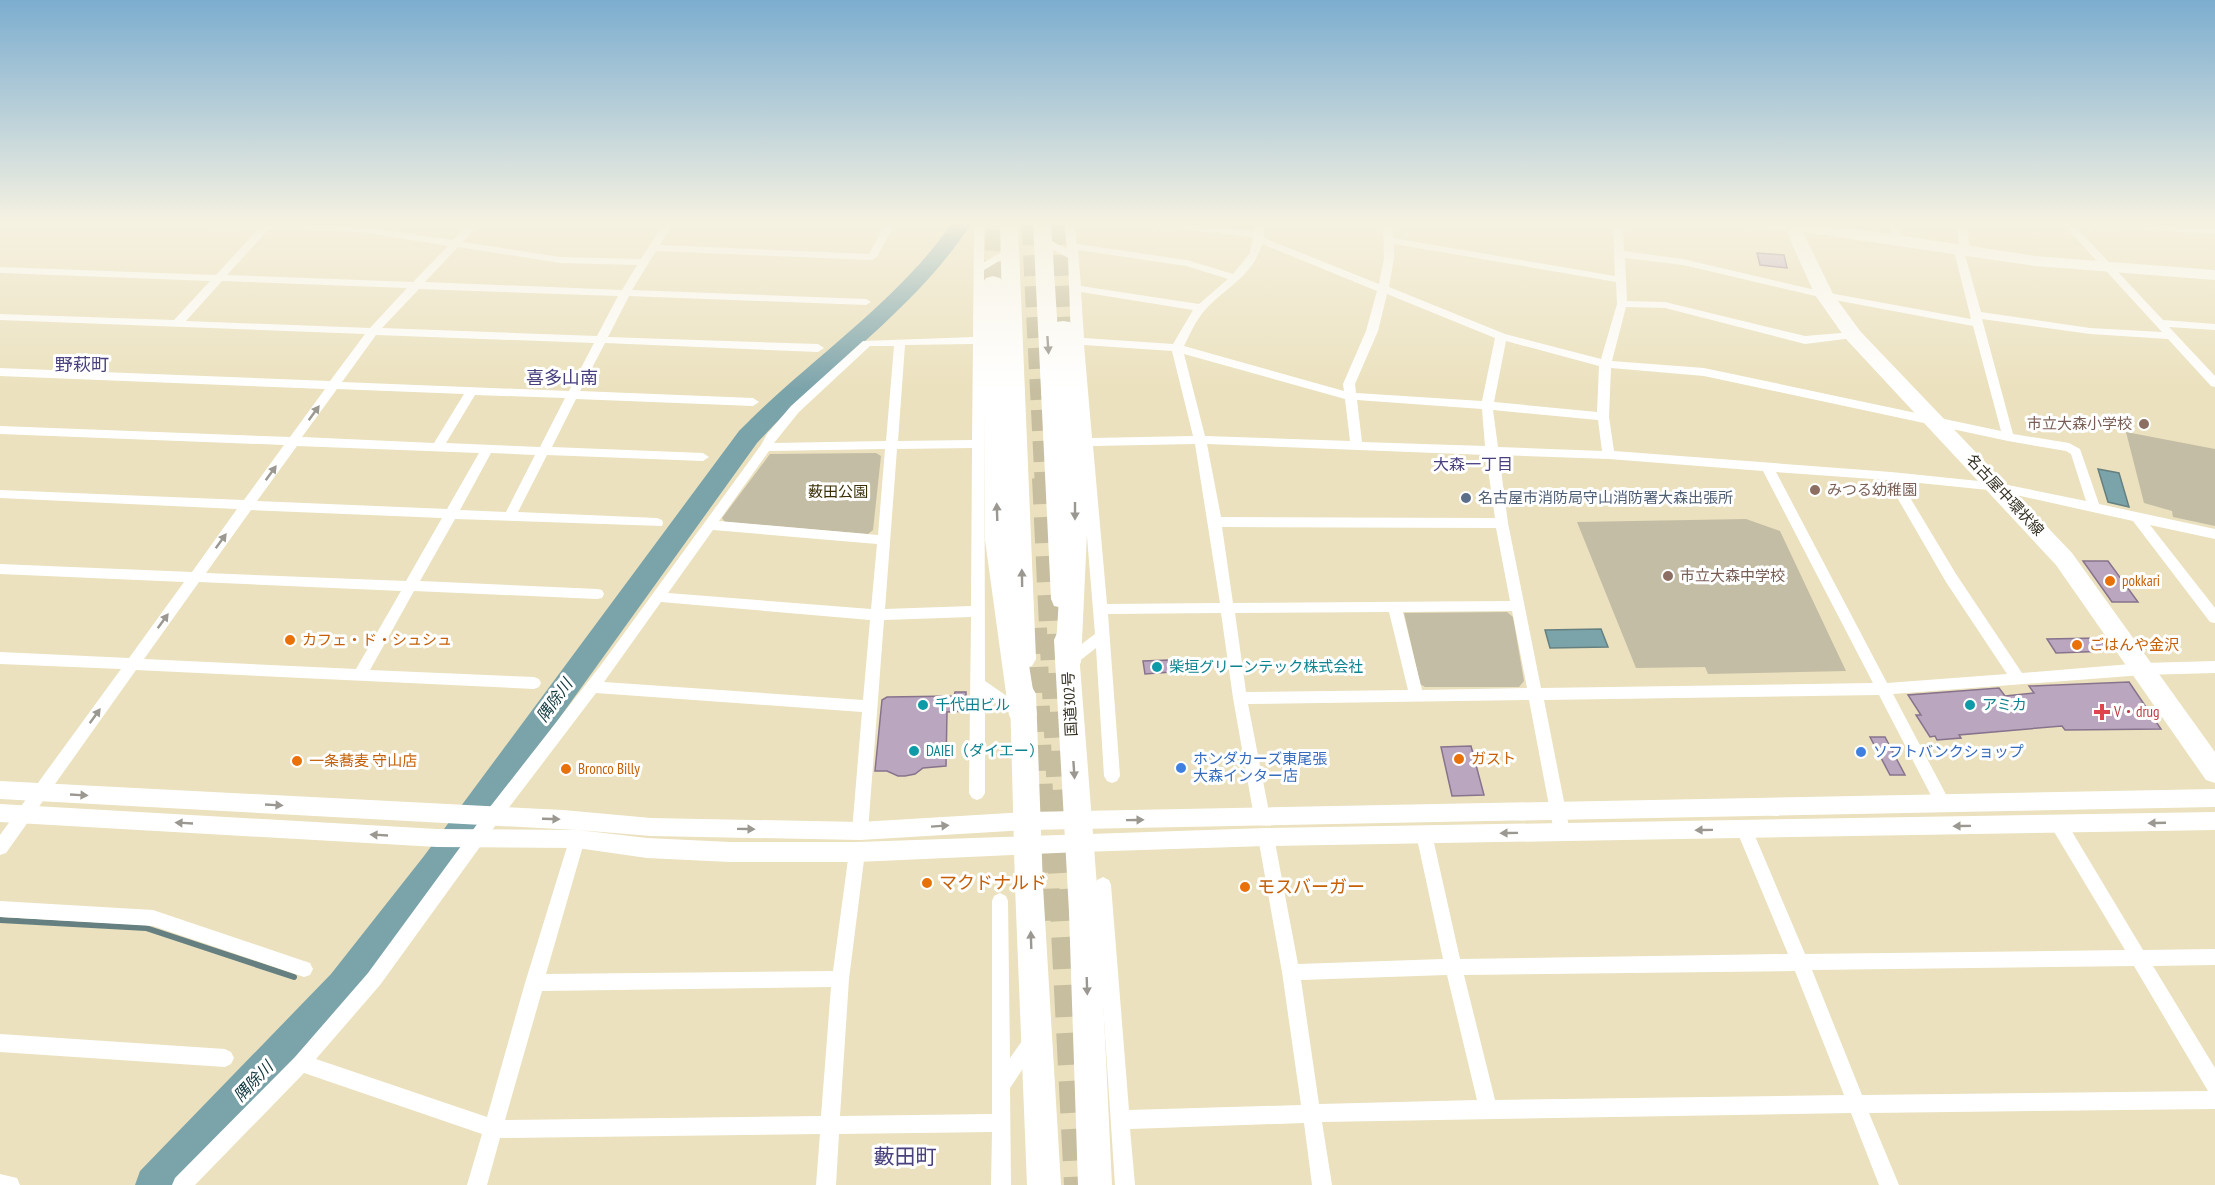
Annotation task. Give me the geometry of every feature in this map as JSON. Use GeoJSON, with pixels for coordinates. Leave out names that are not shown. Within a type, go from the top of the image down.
{"type":"FeatureCollection","features":[{"type":"Feature","properties":{"kind":"highway"},"geometry":{"type":"LineString","coordinates":[[986,279],[997,540],[1023,715]]}},
{"type":"Feature","properties":{"kind":"highway"},"geometry":{"type":"LineString","coordinates":[[1012,279],[1021,553],[1023,715],[1044,1185]]}},
{"type":"Feature","properties":{"kind":"highway","name":"国道302号"},"geometry":{"type":"LineString","coordinates":[[1045,279],[1085,938],[1107,1122],[1095,1185]]}},
{"type":"Feature","properties":{"kind":"highway"},"geometry":{"type":"LineString","coordinates":[[1068,662],[1075,534],[1075,448],[1070,334]]}},
{"type":"Feature","properties":{"kind":"main road","name":"名古屋中環状線"},"geometry":{"type":"LineString","coordinates":[[1817,279],[1824,295],[1853,335],[2064,559],[2215,772]]}},
{"type":"Feature","properties":{"kind":"street"},"geometry":{"type":"LineString","coordinates":[[178,323],[217,279]]}},
{"type":"Feature","properties":{"kind":"street"},"geometry":{"type":"LineString","coordinates":[[255,279],[866,302]]}},
{"type":"Feature","properties":{"kind":"street"},"geometry":{"type":"LineString","coordinates":[[0,848],[372,332],[423,279]]}},
{"type":"Feature","properties":{"kind":"street"},"geometry":{"type":"LineString","coordinates":[[510,516],[571,394],[633,279]]}},
{"type":"Feature","properties":{"kind":"street"},"geometry":{"type":"LineString","coordinates":[[977,793],[979,340],[986,279]]}},
{"type":"Feature","properties":{"kind":"street"},"geometry":{"type":"LineString","coordinates":[[1075,279],[1070,334],[1086,442],[1102,609],[1112,776]]}},
{"type":"Feature","properties":{"kind":"street"},"geometry":{"type":"LineString","coordinates":[[1235,279],[1201,308],[1177,348],[1200,440],[1215,522],[1240,698],[1291,972],[1322,1185]]}},
{"type":"Feature","properties":{"kind":"street"},"geometry":{"type":"LineString","coordinates":[[1360,279],[1501,336],[1605,364],[1704,372],[2008,437],[2069,447],[2076,452],[2094,508]]}},
{"type":"Feature","properties":{"kind":"street"},"geometry":{"type":"LineString","coordinates":[[1357,447],[1349,384],[1372,331],[1385,279]]}},
{"type":"Feature","properties":{"kind":"street"},"geometry":{"type":"LineString","coordinates":[[1609,455],[1603,417],[1605,364],[1622,304],[1621,280],[1617,279]]}},
{"type":"Feature","properties":{"kind":"street"},"geometry":{"type":"LineString","coordinates":[[1757,279],[1824,295],[1976,319],[2090,331],[2173,336]]}},
{"type":"Feature","properties":{"kind":"street"},"geometry":{"type":"LineString","coordinates":[[1968,279],[1976,319],[2008,437]]}},
{"type":"Feature","properties":{"kind":"street"},"geometry":{"type":"LineString","coordinates":[[2120,279],[2215,383]]}},
{"type":"Feature","properties":{"kind":"street"},"geometry":{"type":"LineString","coordinates":[[1075,288],[1201,308]]}},
{"type":"Feature","properties":{"kind":"street"},"geometry":{"type":"LineString","coordinates":[[1622,304],[1665,305],[1805,339],[1853,335]]}},
{"type":"Feature","properties":{"kind":"street"},"geometry":{"type":"LineString","coordinates":[[0,317],[818,348]]}},
{"type":"Feature","properties":{"kind":"street"},"geometry":{"type":"LineString","coordinates":[[2161,323],[2215,327]]}},
{"type":"Feature","properties":{"kind":"street"},"geometry":{"type":"LineString","coordinates":[[1070,334],[1177,348],[1349,396],[1487,405],[1603,417]]}},
{"type":"Feature","properties":{"kind":"street"},"geometry":{"type":"LineString","coordinates":[[1501,336],[1487,405],[1492,451],[1502,523],[1562,832]]}},
{"type":"Feature","properties":{"kind":"street"},"geometry":{"type":"LineString","coordinates":[[182,1185],[301,1063],[374,980],[492,817],[658,597],[782,422],[867,343],[979,340]]}},
{"type":"Feature","properties":{"kind":"street"},"geometry":{"type":"LineString","coordinates":[[825,1185],[840,979],[859,842],[900,343]]}},
{"type":"Feature","properties":{"kind":"street"},"geometry":{"type":"LineString","coordinates":[[0,372],[753,402]]}},
{"type":"Feature","properties":{"kind":"street"},"geometry":{"type":"LineString","coordinates":[[438,446],[472,391]]}},
{"type":"Feature","properties":{"kind":"street"},"geometry":{"type":"LineString","coordinates":[[0,430],[703,457]]}},
{"type":"Feature","properties":{"kind":"street"},"geometry":{"type":"LineString","coordinates":[[1086,442],[1200,440],[1609,455],[1891,476],[1998,487],[2215,534]]}},
{"type":"Feature","properties":{"kind":"street"},"geometry":{"type":"LineString","coordinates":[[766,447],[979,444]]}},
{"type":"Feature","properties":{"kind":"street"},"geometry":{"type":"LineString","coordinates":[[360,675],[488,448]]}},
{"type":"Feature","properties":{"kind":"street"},"geometry":{"type":"LineString","coordinates":[[1768,468],[1943,804]]}},
{"type":"Feature","properties":{"kind":"street"},"geometry":{"type":"LineString","coordinates":[[1891,476],[1951,578],[2018,679]]}},
{"type":"Feature","properties":{"kind":"street"},"geometry":{"type":"LineString","coordinates":[[0,495],[657,523]]}},
{"type":"Feature","properties":{"kind":"street"},"geometry":{"type":"LineString","coordinates":[[2137,517],[2215,618]]}},
{"type":"Feature","properties":{"kind":"street"},"geometry":{"type":"LineString","coordinates":[[1215,522],[1502,523]]}},
{"type":"Feature","properties":{"kind":"street"},"geometry":{"type":"LineString","coordinates":[[708,525],[883,540]]}},
{"type":"Feature","properties":{"kind":"street"},"geometry":{"type":"LineString","coordinates":[[0,569],[409,588],[597,594]]}},
{"type":"Feature","properties":{"kind":"street"},"geometry":{"type":"LineString","coordinates":[[658,597],[877,615],[978,611]]}},
{"type":"Feature","properties":{"kind":"street"},"geometry":{"type":"LineString","coordinates":[[1102,609],[1518,606]]}},
{"type":"Feature","properties":{"kind":"street"},"geometry":{"type":"LineString","coordinates":[[1395,607],[1417,697]]}},
{"type":"Feature","properties":{"kind":"street"},"geometry":{"type":"LineString","coordinates":[[1068,662],[1104,635]]}},
{"type":"Feature","properties":{"kind":"street"},"geometry":{"type":"LineString","coordinates":[[0,658],[534,683]]}},
{"type":"Feature","properties":{"kind":"street"},"geometry":{"type":"LineString","coordinates":[[1240,698],[1885,689],[2143,669],[2215,667]]}},
{"type":"Feature","properties":{"kind":"street"},"geometry":{"type":"LineString","coordinates":[[978,684],[1023,715]]}},
{"type":"Feature","properties":{"kind":"street"},"geometry":{"type":"LineString","coordinates":[[591,687],[871,707]]}},
{"type":"Feature","properties":{"kind":"street"},"geometry":{"type":"LineString","coordinates":[[0,790],[563,819],[859,842],[1029,846],[1079,831]]}},
{"type":"Feature","properties":{"kind":"street"},"geometry":{"type":"LineString","coordinates":[[0,813],[437,838],[577,839],[647,848],[730,852],[859,842],[1028,821],[1079,831],[1264,827],[1558,812],[2215,798]]}},
{"type":"Feature","properties":{"kind":"street"},"geometry":{"type":"LineString","coordinates":[[1264,827],[1424,834],[2215,821]]}},
{"type":"Feature","properties":{"kind":"street"},"geometry":{"type":"LineString","coordinates":[[2059,825],[2215,1085]]}},
{"type":"Feature","properties":{"kind":"street"},"geometry":{"type":"LineString","coordinates":[[1744,829],[1889,1185]]}},
{"type":"Feature","properties":{"kind":"street"},"geometry":{"type":"LineString","coordinates":[[1424,834],[1453,967],[1489,1111]]}},
{"type":"Feature","properties":{"kind":"street"},"geometry":{"type":"LineString","coordinates":[[477,1185],[577,839]]}},
{"type":"Feature","properties":{"kind":"street"},"geometry":{"type":"LineString","coordinates":[[1103,885],[1108,953],[1107,1122],[1125,1185]]}},
{"type":"Feature","properties":{"kind":"street"},"geometry":{"type":"LineString","coordinates":[[1000,901],[1001,1185]]}},
{"type":"Feature","properties":{"kind":"street"},"geometry":{"type":"LineString","coordinates":[[0,909],[153,918],[304,969]]}},
{"type":"Feature","properties":{"kind":"street"},"geometry":{"type":"LineString","coordinates":[[1085,938],[1108,953]]}},
{"type":"Feature","properties":{"kind":"street"},"geometry":{"type":"LineString","coordinates":[[1291,972],[1453,967],[2215,957]]}},
{"type":"Feature","properties":{"kind":"street"},"geometry":{"type":"LineString","coordinates":[[534,984],[840,979]]}},
{"type":"Feature","properties":{"kind":"street"},"geometry":{"type":"LineString","coordinates":[[1001,1085],[1036,1036]]}},
{"type":"Feature","properties":{"kind":"street"},"geometry":{"type":"LineString","coordinates":[[0,1043],[225,1058]]}},
{"type":"Feature","properties":{"kind":"street"},"geometry":{"type":"LineString","coordinates":[[301,1063],[494,1129],[1001,1123]]}},
{"type":"Feature","properties":{"kind":"street"},"geometry":{"type":"LineString","coordinates":[[1107,1122],[1310,1113],[1857,1103],[2215,1100]]}},
{"type":"Feature","properties":{"kind":"street"},"geometry":{"type":"LineString","coordinates":[[0,1184],[10,1185]]}},
{"type":"Feature","properties":{"kind":"green space"},"geometry":{"type":"Polygon","coordinates":[[[2126,432],[2215,449],[2215,526],[2173,517],[2172,511],[2144,503],[2126,432]]]}},
{"type":"Feature","properties":{"kind":"green space","name":"薮田公園"},"geometry":{"type":"Polygon","coordinates":[[[876,453],[881,456],[873,530],[868,534],[725,522],[722,518],[770,454],[876,453]]]}},
{"type":"Feature","properties":{"kind":"green space"},"geometry":{"type":"Polygon","coordinates":[[[1746,519],[1780,531],[1846,671],[1708,674],[1705,667],[1636,668],[1577,522],[1746,519]]]}},
{"type":"Feature","properties":{"kind":"green space"},"geometry":{"type":"Polygon","coordinates":[[[1507,612],[1513,617],[1524,681],[1519,687],[1425,687],[1420,684],[1404,613],[1507,612]]]}},
{"type":"Feature","properties":{"kind":"water"},"geometry":{"type":"Polygon","coordinates":[[[2098,469],[2119,473],[2129,507],[2108,502],[2098,469]]]}},
{"type":"Feature","properties":{"kind":"water"},"geometry":{"type":"Polygon","coordinates":[[[1601,629],[1608,647],[1550,648],[1545,630],[1601,629]]]}},
{"type":"Feature","properties":{"kind":"building","name":"pokkari"},"geometry":{"type":"Polygon","coordinates":[[[2083,561],[2108,561],[2138,602],[2112,602],[2083,561]]]}},
{"type":"Feature","properties":{"kind":"building","name":"ごはんや金沢"},"geometry":{"type":"Polygon","coordinates":[[[2099,638],[2108,651],[2056,653],[2047,639],[2099,638]]]}},
{"type":"Feature","properties":{"kind":"building","name":"柴垣グリーンテック株式会社"},"geometry":{"type":"Polygon","coordinates":[[[1169,660],[1171,672],[1145,674],[1143,661],[1169,660]]]}},
{"type":"Feature","properties":{"kind":"building"},"geometry":{"type":"Polygon","coordinates":[[[2129,682],[2161,729],[2065,730],[2062,726],[1959,735],[1961,738],[1937,740],[1935,736],[1930,737],[1916,715],[1921,715],[1908,695],[1999,688],[2005,696],[2034,693],[2029,686],[2129,682]]]}},
{"type":"Feature","properties":{"kind":"building","name":"DAIEI（ダイエー）"},"geometry":{"type":"Polygon","coordinates":[[[955,692],[966,692],[966,711],[947,712],[946,766],[923,768],[915,774],[905,776],[898,776],[887,771],[875,771],[882,700],[887,697],[954,696],[955,692]]]}},
{"type":"Feature","properties":{"kind":"building"},"geometry":{"type":"Polygon","coordinates":[[[1870,737],[1885,737],[1905,775],[1890,775],[1870,737]]]}},
{"type":"Feature","properties":{"kind":"building","name":"ガスト"},"geometry":{"type":"Polygon","coordinates":[[[1471,746],[1484,795],[1452,796],[1441,747],[1471,746]]]}},
{"type":"Feature","properties":{"kind":"waterway","name":"隅除川"},"geometry":{"type":"LineString","coordinates":[[154,1185],[343,986],[435,866],[748,437],[790,395],[917,279]]}},
{"type":"Feature","properties":{"kind":"waterway"},"geometry":{"type":"LineString","coordinates":[[0,920],[146,928],[294,977]]}},
{"type":"Feature","properties":{"kind":"tunnel"},"geometry":{"type":"LineString","coordinates":[[1035,279],[1045,479]]}},
{"type":"Feature","properties":{"kind":"tunnel"},"geometry":{"type":"LineString","coordinates":[[1060,279],[1063,327]]}},
{"type":"Feature","properties":{"kind":"tunnel"},"geometry":{"type":"LineString","coordinates":[[1045,478],[1060,795]]}},
{"type":"Feature","properties":{"kind":"tunnel"},"geometry":{"type":"LineString","coordinates":[[1034,628],[1040,795]]}},
{"type":"Feature","properties":{"kind":"tunnel"},"geometry":{"type":"LineString","coordinates":[[1040,793],[1045,930]]}},
{"type":"Feature","properties":{"kind":"tunnel"},"geometry":{"type":"LineString","coordinates":[[1060,793],[1080,1185]]}},
{"type":"Feature","properties":{"kind":"place","name":"市立大森小学校"},"geometry":{"type":"Point","coordinates":[2144,424]}},
{"type":"Feature","properties":{"kind":"place","name":"みつる幼稚園"},"geometry":{"type":"Point","coordinates":[1815,490]}},
{"type":"Feature","properties":{"kind":"place","name":"名古屋市消防局守山消防署大森出張所"},"geometry":{"type":"Point","coordinates":[1466,498]}},
{"type":"Feature","properties":{"kind":"place","name":"市立大森中学校"},"geometry":{"type":"Point","coordinates":[1668,576]}},
{"type":"Feature","properties":{"kind":"place","name":"pokkari"},"geometry":{"type":"Point","coordinates":[2110,581]}},
{"type":"Feature","properties":{"kind":"place","name":"カフェ・ド・シュシュ"},"geometry":{"type":"Point","coordinates":[290,640]}},
{"type":"Feature","properties":{"kind":"place","name":"ごはんや金沢"},"geometry":{"type":"Point","coordinates":[2077,645]}},
{"type":"Feature","properties":{"kind":"place","name":"柴垣グリーンテック株式会社"},"geometry":{"type":"Point","coordinates":[1157,667]}},
{"type":"Feature","properties":{"kind":"place","name":"千代田ビル"},"geometry":{"type":"Point","coordinates":[923,705]}},
{"type":"Feature","properties":{"kind":"place","name":"アミカ"},"geometry":{"type":"Point","coordinates":[1970,705]}},
{"type":"Feature","properties":{"kind":"place","name":"V・drug"},"geometry":{"type":"Point","coordinates":[2102,712]}},
{"type":"Feature","properties":{"kind":"place","name":"DAIEI（ダイエー）"},"geometry":{"type":"Point","coordinates":[914,751]}},
{"type":"Feature","properties":{"kind":"place","name":"ソフトバンクショップ"},"geometry":{"type":"Point","coordinates":[1861,752]}},
{"type":"Feature","properties":{"kind":"place","name":"ガスト"},"geometry":{"type":"Point","coordinates":[1459,759]}},
{"type":"Feature","properties":{"kind":"place","name":"一条蕎麦 守山店"},"geometry":{"type":"Point","coordinates":[297,761]}},
{"type":"Feature","properties":{"kind":"place","name":"ホンダカーズ東尾張 大森インター店"},"geometry":{"type":"Point","coordinates":[1181,768]}},
{"type":"Feature","properties":{"kind":"place","name":"Bronco Billy"},"geometry":{"type":"Point","coordinates":[566,769]}},
{"type":"Feature","properties":{"kind":"place","name":"マクドナルド"},"geometry":{"type":"Point","coordinates":[927,883]}},
{"type":"Feature","properties":{"kind":"place","name":"モスバーガー"},"geometry":{"type":"Point","coordinates":[1245,887]}},
{"type":"Feature","properties":{"kind":"district","name":"野萩町"},"geometry":{"type":"Point","coordinates":[82,365]}},
{"type":"Feature","properties":{"kind":"district","name":"喜多山南"},"geometry":{"type":"Point","coordinates":[562,378]}},
{"type":"Feature","properties":{"kind":"district","name":"大森一丁目"},"geometry":{"type":"Point","coordinates":[1473,464]}},
{"type":"Feature","properties":{"kind":"district","name":"藪田町"},"geometry":{"type":"Point","coordinates":[905,1157]}}]}
